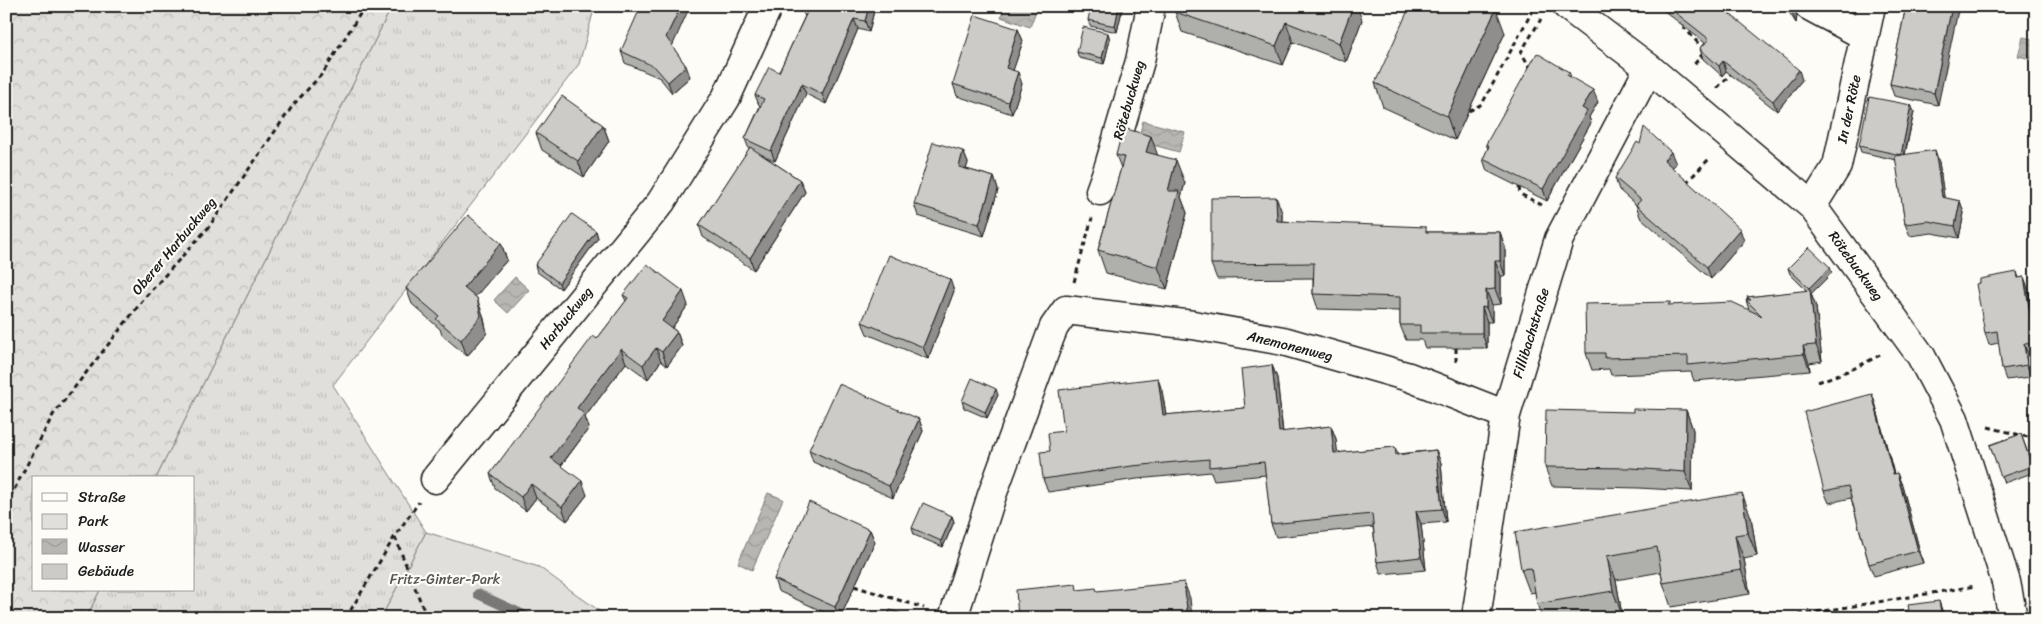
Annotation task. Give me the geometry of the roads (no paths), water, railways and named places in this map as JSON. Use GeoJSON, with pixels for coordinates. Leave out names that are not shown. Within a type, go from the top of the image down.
{"type":"FeatureCollection","features":[{"type":"Feature","properties":{"kind":"street","name":"Harbuckweg"},"geometry":{"type":"LineString","coordinates":[[435,479],[661,202],[726,98],[768,6]]}},
{"type":"Feature","properties":{"kind":"street","name":"Rötebuckweg"},"geometry":{"type":"LineString","coordinates":[[1100,191],[1140,61],[1151,6]]}},
{"type":"Feature","properties":{"kind":"street"},"geometry":{"type":"LineString","coordinates":[[1809,6],[1865,36]]}},
{"type":"Feature","properties":{"kind":"street","name":"In der Röte"},"geometry":{"type":"LineString","coordinates":[[1812,206],[1837,166],[1871,6]]}},
{"type":"Feature","properties":{"kind":"street","name":"Rötebuckweg"},"geometry":{"type":"LineString","coordinates":[[1556,10],[1649,68],[1812,206],[1921,356],[1954,419],[2006,582],[2014,618]]}},
{"type":"Feature","properties":{"kind":"street","name":"Fillibachstraße"},"geometry":{"type":"LineString","coordinates":[[1476,618],[1506,415],[1559,239],[1649,68]]}},
{"type":"Feature","properties":{"kind":"street","name":"Anemonenweg"},"geometry":{"type":"LineString","coordinates":[[953,617],[992,495],[1052,332],[1066,310],[1193,325],[1283,341],[1409,377],[1506,415]]}},
{"type":"Feature","properties":{"kind":"water"},"geometry":{"type":"Polygon","coordinates":[[[1005,6],[1032,6],[1037,8],[1030,27],[1001,17],[1005,6]]]}},
{"type":"Feature","properties":{"kind":"water"},"geometry":{"type":"Polygon","coordinates":[[[2023,37],[2036,40],[2036,60],[2018,56],[2023,37]]]}},
{"type":"Feature","properties":{"kind":"water"},"geometry":{"type":"Polygon","coordinates":[[[1143,121],[1185,132],[1179,152],[1138,141],[1143,121]]]}},
{"type":"Feature","properties":{"kind":"water"},"geometry":{"type":"Polygon","coordinates":[[[515,277],[529,290],[508,313],[494,300],[515,277]]]}},
{"type":"Feature","properties":{"kind":"water"},"geometry":{"type":"Polygon","coordinates":[[[768,493],[783,499],[752,570],[738,563],[768,493]]]}},
{"type":"Feature","properties":{"kind":"waterway"},"geometry":{"type":"LineString","coordinates":[[478,594],[530,618]]}},
{"type":"Feature","properties":{"kind":"park label","name":"Fritz-Ginter-Park"},"geometry":{"type":"Point","coordinates":[445,579]}}]}
